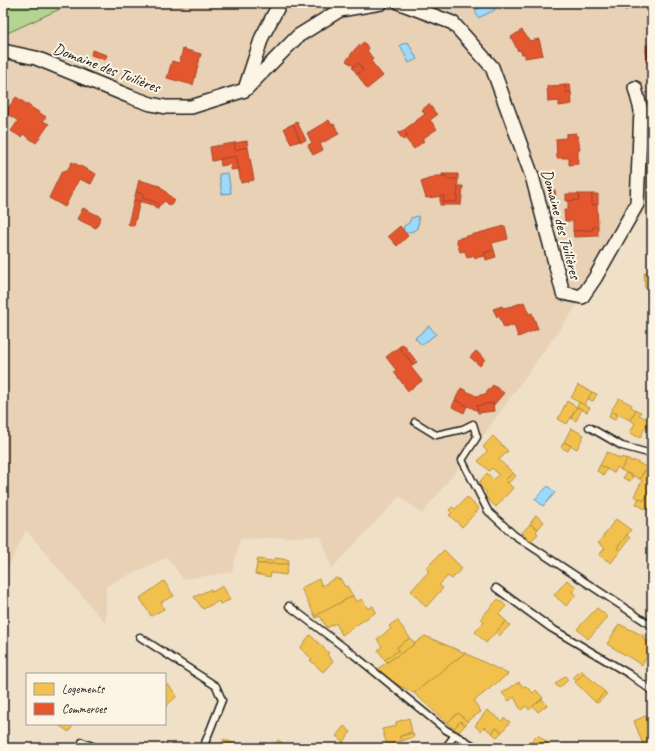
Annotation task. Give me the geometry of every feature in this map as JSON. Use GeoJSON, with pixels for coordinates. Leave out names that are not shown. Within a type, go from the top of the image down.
{"type":"FeatureCollection","features":[{"type":"Feature","properties":{"kind":"street"},"geometry":{"type":"LineString","coordinates":[[245,90],[262,37],[280,3]]}},
{"type":"Feature","properties":{"kind":"street","name":"Domaine des Tuilières"},"geometry":{"type":"LineString","coordinates":[[3,51],[36,58],[131,97],[166,107],[191,107],[245,90],[298,36],[340,10],[381,3]]}},
{"type":"Feature","properties":{"kind":"street","name":"Domaine des Tuilières"},"geometry":{"type":"LineString","coordinates":[[400,3],[453,23],[492,68],[532,176],[563,293],[582,297],[595,278],[637,204],[640,110],[635,88]]}},
{"type":"Feature","properties":{"kind":"lane"},"geometry":{"type":"LineString","coordinates":[[415,422],[436,436],[463,429],[473,424],[477,437],[462,460],[488,511],[514,535],[652,626]]}},
{"type":"Feature","properties":{"kind":"lane"},"geometry":{"type":"LineString","coordinates":[[589,427],[622,446],[652,454]]}},
{"type":"Feature","properties":{"kind":"lane"},"geometry":{"type":"LineString","coordinates":[[496,588],[552,628],[628,674],[652,691]]}},
{"type":"Feature","properties":{"kind":"lane"},"geometry":{"type":"LineString","coordinates":[[289,606],[354,655],[446,730],[478,748]]}},
{"type":"Feature","properties":{"kind":"lane"},"geometry":{"type":"LineString","coordinates":[[140,637],[216,686],[222,700],[203,748]]}},
{"type":"Feature","properties":{"kind":"lane"},"geometry":{"type":"LineString","coordinates":[[445,748],[456,735]]}},
{"type":"Feature","properties":{"kind":"lane"},"geometry":{"type":"LineString","coordinates":[[82,742],[97,748]]}},
{"type":"Feature","properties":{"kind":"shaded area"},"geometry":{"type":"Polygon","coordinates":[[[3,3],[652,3],[652,201],[475,447],[422,514],[400,496],[332,568],[321,536],[240,539],[232,572],[183,579],[167,557],[106,586],[106,624],[26,530],[3,578],[3,3]]]}},
{"type":"Feature","properties":{"kind":"green space"},"geometry":{"type":"Polygon","coordinates":[[[3,3],[73,3],[3,35],[3,3]]]}},
{"type":"Feature","properties":{"kind":"water"},"geometry":{"type":"Polygon","coordinates":[[[492,3],[495,10],[478,18],[475,10],[492,3]]]}},
{"type":"Feature","properties":{"kind":"water"},"geometry":{"type":"Polygon","coordinates":[[[408,42],[417,59],[409,63],[400,45],[408,42]]]}},
{"type":"Feature","properties":{"kind":"water"},"geometry":{"type":"Polygon","coordinates":[[[228,173],[231,193],[222,194],[219,174],[228,173]]]}},
{"type":"Feature","properties":{"kind":"water"},"geometry":{"type":"Polygon","coordinates":[[[418,216],[419,222],[416,230],[403,234],[404,226],[409,223],[411,218],[418,216]]]}},
{"type":"Feature","properties":{"kind":"water"},"geometry":{"type":"Polygon","coordinates":[[[429,326],[436,334],[422,345],[415,338],[429,326]]]}},
{"type":"Feature","properties":{"kind":"water"},"geometry":{"type":"Polygon","coordinates":[[[548,486],[555,493],[543,506],[535,499],[548,486]]]}},
{"type":"Feature","properties":{"kind":"building: Logements"},"geometry":{"type":"Polygon","coordinates":[[[652,271],[652,287],[645,288],[644,273],[652,271]]]}},
{"type":"Feature","properties":{"kind":"building: Logements"},"geometry":{"type":"Polygon","coordinates":[[[578,385],[592,392],[584,405],[571,398],[578,385]]]}},
{"type":"Feature","properties":{"kind":"building: Logements"},"geometry":{"type":"Polygon","coordinates":[[[592,392],[597,394],[593,401],[588,399],[592,392]]]}},
{"type":"Feature","properties":{"kind":"building: Logements"},"geometry":{"type":"Polygon","coordinates":[[[619,398],[632,405],[631,407],[636,410],[630,420],[611,411],[619,398]]]}},
{"type":"Feature","properties":{"kind":"building: Logements"},"geometry":{"type":"Polygon","coordinates":[[[567,401],[577,407],[567,424],[558,419],[567,401]]]}},
{"type":"Feature","properties":{"kind":"building: Logements"},"geometry":{"type":"Polygon","coordinates":[[[579,402],[590,408],[587,412],[577,407],[579,402]]]}},
{"type":"Feature","properties":{"kind":"building: Logements"},"geometry":{"type":"Polygon","coordinates":[[[577,407],[582,409],[576,421],[571,418],[577,407]]]}},
{"type":"Feature","properties":{"kind":"building: Logements"},"geometry":{"type":"Polygon","coordinates":[[[636,410],[641,412],[639,415],[649,420],[640,438],[630,433],[635,423],[630,420],[636,410]]]}},
{"type":"Feature","properties":{"kind":"building: Logements"},"geometry":{"type":"Polygon","coordinates":[[[611,411],[618,415],[615,420],[609,417],[611,411]]]}},
{"type":"Feature","properties":{"kind":"building: Logements"},"geometry":{"type":"Polygon","coordinates":[[[649,420],[652,422],[651,430],[646,427],[649,420]]]}},
{"type":"Feature","properties":{"kind":"building: Logements"},"geometry":{"type":"Polygon","coordinates":[[[571,428],[584,435],[577,449],[564,442],[571,428]]]}},
{"type":"Feature","properties":{"kind":"building: Logements"},"geometry":{"type":"Polygon","coordinates":[[[493,436],[508,451],[499,460],[513,473],[505,480],[513,488],[496,507],[484,496],[487,493],[478,484],[487,473],[493,480],[499,475],[492,468],[489,471],[478,461],[487,451],[483,447],[493,436]]]}},
{"type":"Feature","properties":{"kind":"building: Logements"},"geometry":{"type":"Polygon","coordinates":[[[564,442],[571,446],[568,451],[561,447],[564,442]]]}},
{"type":"Feature","properties":{"kind":"building: Logements"},"geometry":{"type":"Polygon","coordinates":[[[607,452],[621,459],[622,457],[627,459],[621,470],[617,467],[614,473],[600,465],[607,452]]]}},
{"type":"Feature","properties":{"kind":"building: Logements"},"geometry":{"type":"Polygon","coordinates":[[[627,459],[632,462],[633,460],[646,467],[640,479],[621,470],[627,459]]]}},
{"type":"Feature","properties":{"kind":"building: Logements"},"geometry":{"type":"Polygon","coordinates":[[[600,465],[607,469],[604,475],[597,471],[600,465]]]}},
{"type":"Feature","properties":{"kind":"building: Logements"},"geometry":{"type":"Polygon","coordinates":[[[649,468],[652,470],[652,486],[644,501],[634,496],[642,481],[640,479],[645,470],[647,471],[649,468]]]}},
{"type":"Feature","properties":{"kind":"building: Logements"},"geometry":{"type":"Polygon","coordinates":[[[513,473],[516,476],[508,483],[505,480],[513,473]]]}},
{"type":"Feature","properties":{"kind":"building: Logements"},"geometry":{"type":"Polygon","coordinates":[[[626,473],[633,476],[630,481],[623,478],[626,473]]]}},
{"type":"Feature","properties":{"kind":"building: Logements"},"geometry":{"type":"Polygon","coordinates":[[[650,490],[652,491],[652,499],[647,510],[636,504],[639,498],[644,501],[650,490]]]}},
{"type":"Feature","properties":{"kind":"building: Logements"},"geometry":{"type":"Polygon","coordinates":[[[467,497],[479,509],[462,527],[449,515],[452,513],[449,510],[452,507],[455,509],[467,497]]]}},
{"type":"Feature","properties":{"kind":"building: Logements"},"geometry":{"type":"Polygon","coordinates":[[[536,515],[544,522],[538,529],[530,524],[536,515]]]}},
{"type":"Feature","properties":{"kind":"building: Logements"},"geometry":{"type":"Polygon","coordinates":[[[616,519],[631,530],[617,548],[620,551],[611,563],[599,555],[605,548],[598,543],[616,519]]]}},
{"type":"Feature","properties":{"kind":"building: Logements"},"geometry":{"type":"Polygon","coordinates":[[[530,524],[538,529],[536,532],[538,534],[531,541],[522,533],[530,524]]]}},
{"type":"Feature","properties":{"kind":"building: Logements"},"geometry":{"type":"Polygon","coordinates":[[[627,535],[630,538],[620,551],[617,548],[627,535]]]}},
{"type":"Feature","properties":{"kind":"building: Logements"},"geometry":{"type":"Polygon","coordinates":[[[444,550],[462,568],[452,579],[448,576],[439,585],[443,588],[426,607],[411,591],[429,571],[426,568],[444,550]]]}},
{"type":"Feature","properties":{"kind":"building: Logements"},"geometry":{"type":"Polygon","coordinates":[[[275,558],[289,560],[288,564],[257,564],[257,559],[273,561],[275,558]]]}},
{"type":"Feature","properties":{"kind":"building: Logements"},"geometry":{"type":"Polygon","coordinates":[[[257,564],[288,564],[286,575],[271,573],[270,577],[255,574],[257,564]]]}},
{"type":"Feature","properties":{"kind":"building: Logements"},"geometry":{"type":"Polygon","coordinates":[[[336,578],[341,580],[345,587],[347,586],[353,596],[315,616],[301,588],[319,579],[322,586],[336,578]]]}},
{"type":"Feature","properties":{"kind":"building: Logements"},"geometry":{"type":"Polygon","coordinates":[[[567,580],[576,587],[572,592],[576,595],[566,606],[554,595],[567,580]]]}},
{"type":"Feature","properties":{"kind":"building: Logements"},"geometry":{"type":"Polygon","coordinates":[[[164,581],[174,596],[161,602],[164,609],[151,616],[140,598],[164,581]]]}},
{"type":"Feature","properties":{"kind":"building: Logements"},"geometry":{"type":"Polygon","coordinates":[[[223,586],[230,600],[220,604],[219,601],[203,609],[194,597],[211,589],[212,592],[223,586]]]}},
{"type":"Feature","properties":{"kind":"building: Logements"},"geometry":{"type":"Polygon","coordinates":[[[353,596],[356,602],[362,599],[368,609],[373,606],[376,612],[342,635],[336,623],[327,628],[320,616],[316,618],[315,616],[353,596]]]}},
{"type":"Feature","properties":{"kind":"building: Logements"},"geometry":{"type":"Polygon","coordinates":[[[498,599],[506,606],[499,614],[506,621],[486,643],[475,632],[484,622],[481,618],[498,599]]]}},
{"type":"Feature","properties":{"kind":"building: Logements"},"geometry":{"type":"Polygon","coordinates":[[[597,608],[608,617],[588,639],[577,629],[597,608]]]}},
{"type":"Feature","properties":{"kind":"building: Logements"},"geometry":{"type":"Polygon","coordinates":[[[397,620],[410,638],[397,647],[399,650],[385,660],[378,650],[382,647],[377,639],[391,629],[389,626],[397,620]]]}},
{"type":"Feature","properties":{"kind":"building: Logements"},"geometry":{"type":"Polygon","coordinates":[[[506,621],[510,625],[499,636],[496,632],[506,621]]]}},
{"type":"Feature","properties":{"kind":"building: Logements"},"geometry":{"type":"Polygon","coordinates":[[[619,624],[644,636],[642,638],[652,644],[652,647],[642,665],[607,644],[619,624]]]}},
{"type":"Feature","properties":{"kind":"building: Logements"},"geometry":{"type":"Polygon","coordinates":[[[310,635],[329,653],[327,655],[333,661],[323,672],[300,648],[310,635]]]}},
{"type":"Feature","properties":{"kind":"building: Logements"},"geometry":{"type":"Polygon","coordinates":[[[425,636],[465,653],[414,693],[390,681],[376,670],[425,636]]]}},
{"type":"Feature","properties":{"kind":"building: Logements"},"geometry":{"type":"Polygon","coordinates":[[[410,638],[415,644],[387,662],[385,660],[399,650],[397,647],[410,638]]]}},
{"type":"Feature","properties":{"kind":"building: Logements"},"geometry":{"type":"Polygon","coordinates":[[[465,653],[508,674],[474,701],[481,712],[467,721],[458,713],[447,723],[414,693],[465,653]]]}},
{"type":"Feature","properties":{"kind":"building: Logements"},"geometry":{"type":"Polygon","coordinates":[[[581,670],[584,673],[577,681],[573,678],[581,670]]]}},
{"type":"Feature","properties":{"kind":"building: Logements"},"geometry":{"type":"Polygon","coordinates":[[[584,673],[605,692],[595,702],[575,682],[584,673]]]}},
{"type":"Feature","properties":{"kind":"building: Logements"},"geometry":{"type":"Polygon","coordinates":[[[565,676],[568,680],[559,688],[555,684],[565,676]]]}},
{"type":"Feature","properties":{"kind":"building: Logements"},"geometry":{"type":"Polygon","coordinates":[[[519,682],[523,687],[526,686],[533,693],[536,690],[543,698],[529,710],[526,706],[521,710],[514,697],[509,701],[502,693],[519,682]]]}},
{"type":"Feature","properties":{"kind":"building: Logements"},"geometry":{"type":"Polygon","coordinates":[[[168,684],[177,696],[166,706],[166,686],[168,684]]]}},
{"type":"Feature","properties":{"kind":"building: Logements"},"geometry":{"type":"Polygon","coordinates":[[[605,692],[607,694],[598,703],[595,702],[605,692]]]}},
{"type":"Feature","properties":{"kind":"building: Logements"},"geometry":{"type":"Polygon","coordinates":[[[542,699],[547,705],[538,712],[533,706],[542,699]]]}},
{"type":"Feature","properties":{"kind":"building: Logements"},"geometry":{"type":"Polygon","coordinates":[[[487,710],[502,721],[504,718],[510,722],[502,732],[496,728],[492,733],[484,727],[481,731],[475,726],[487,710]]]}},
{"type":"Feature","properties":{"kind":"building: Logements"},"geometry":{"type":"Polygon","coordinates":[[[458,713],[468,722],[465,725],[460,721],[454,729],[447,723],[458,713]]]}},
{"type":"Feature","properties":{"kind":"building: Logements"},"geometry":{"type":"Polygon","coordinates":[[[650,714],[652,719],[652,744],[644,747],[634,721],[650,714]]]}},
{"type":"Feature","properties":{"kind":"building: Logements"},"geometry":{"type":"Polygon","coordinates":[[[409,718],[412,732],[400,736],[401,741],[387,745],[382,729],[396,726],[396,722],[409,718]]]}},
{"type":"Feature","properties":{"kind":"building: Logements"},"geometry":{"type":"Polygon","coordinates":[[[460,721],[465,725],[459,732],[454,729],[460,721]]]}},
{"type":"Feature","properties":{"kind":"building: Logements"},"geometry":{"type":"Polygon","coordinates":[[[58,725],[73,725],[69,732],[58,725]]]}},
{"type":"Feature","properties":{"kind":"building: Logements"},"geometry":{"type":"Polygon","coordinates":[[[344,726],[351,732],[343,742],[336,736],[344,726]]]}},
{"type":"Feature","properties":{"kind":"building: Logements"},"geometry":{"type":"Polygon","coordinates":[[[496,728],[502,732],[497,737],[492,733],[496,728]]]}},
{"type":"Feature","properties":{"kind":"building: Logements"},"geometry":{"type":"Polygon","coordinates":[[[413,733],[414,737],[401,741],[400,736],[413,733]]]}},
{"type":"Feature","properties":{"kind":"building: Logements"},"geometry":{"type":"Polygon","coordinates":[[[538,735],[554,748],[525,748],[538,735]]]}},
{"type":"Feature","properties":{"kind":"building: Logements"},"geometry":{"type":"Polygon","coordinates":[[[224,739],[243,748],[219,748],[224,739]]]}},
{"type":"Feature","properties":{"kind":"building: Logements"},"geometry":{"type":"Polygon","coordinates":[[[278,740],[287,746],[286,748],[275,746],[278,740]]]}},
{"type":"Feature","properties":{"kind":"building: Logements"},"geometry":{"type":"Polygon","coordinates":[[[343,742],[348,748],[335,748],[343,742]]]}},
{"type":"Feature","properties":{"kind":"building: Commerces"},"geometry":{"type":"Polygon","coordinates":[[[635,4],[635,7],[625,10],[624,6],[635,4]]]}},
{"type":"Feature","properties":{"kind":"building: Commerces"},"geometry":{"type":"Polygon","coordinates":[[[522,30],[530,41],[539,39],[543,55],[525,58],[525,54],[522,54],[519,49],[518,51],[511,37],[522,30]]]}},
{"type":"Feature","properties":{"kind":"building: Commerces"},"geometry":{"type":"Polygon","coordinates":[[[364,42],[373,59],[371,61],[383,76],[367,89],[357,74],[363,70],[358,63],[354,66],[346,61],[355,49],[364,42]]]}},
{"type":"Feature","properties":{"kind":"building: Commerces"},"geometry":{"type":"Polygon","coordinates":[[[646,45],[652,45],[652,62],[646,62],[646,45]]]}},
{"type":"Feature","properties":{"kind":"building: Commerces"},"geometry":{"type":"Polygon","coordinates":[[[183,49],[201,54],[193,85],[167,78],[172,61],[179,63],[183,49]]]}},
{"type":"Feature","properties":{"kind":"building: Commerces"},"geometry":{"type":"Polygon","coordinates":[[[92,50],[107,55],[105,60],[91,55],[92,50]]]}},
{"type":"Feature","properties":{"kind":"building: Commerces"},"geometry":{"type":"Polygon","coordinates":[[[358,63],[363,70],[357,74],[352,67],[358,63]]]}},
{"type":"Feature","properties":{"kind":"building: Commerces"},"geometry":{"type":"Polygon","coordinates":[[[565,85],[566,92],[571,92],[572,104],[559,106],[559,101],[548,102],[547,86],[565,85]]]}},
{"type":"Feature","properties":{"kind":"building: Commerces"},"geometry":{"type":"Polygon","coordinates":[[[565,85],[570,85],[571,92],[566,92],[565,85]]]}},
{"type":"Feature","properties":{"kind":"building: Commerces"},"geometry":{"type":"Polygon","coordinates":[[[16,97],[46,117],[43,121],[49,124],[36,143],[23,134],[21,137],[11,131],[18,121],[5,112],[16,97]]]}},
{"type":"Feature","properties":{"kind":"building: Commerces"},"geometry":{"type":"Polygon","coordinates":[[[429,104],[437,115],[430,120],[437,129],[422,139],[424,141],[414,149],[405,138],[408,136],[404,130],[425,114],[422,110],[429,104]]]}},
{"type":"Feature","properties":{"kind":"building: Commerces"},"geometry":{"type":"Polygon","coordinates":[[[329,120],[332,125],[334,124],[339,134],[320,144],[323,150],[313,155],[308,145],[312,143],[307,133],[329,120]]]}},
{"type":"Feature","properties":{"kind":"building: Commerces"},"geometry":{"type":"Polygon","coordinates":[[[297,122],[306,140],[301,142],[293,124],[297,122]]]}},
{"type":"Feature","properties":{"kind":"building: Commerces"},"geometry":{"type":"Polygon","coordinates":[[[293,124],[300,141],[291,144],[284,128],[293,124]]]}},
{"type":"Feature","properties":{"kind":"building: Commerces"},"geometry":{"type":"Polygon","coordinates":[[[404,130],[408,136],[403,140],[398,133],[404,130]]]}},
{"type":"Feature","properties":{"kind":"building: Commerces"},"geometry":{"type":"Polygon","coordinates":[[[576,133],[575,136],[578,136],[580,150],[578,150],[578,164],[569,165],[569,158],[557,158],[556,139],[566,138],[566,134],[576,133]]]}},
{"type":"Feature","properties":{"kind":"building: Commerces"},"geometry":{"type":"Polygon","coordinates":[[[247,141],[248,147],[235,150],[234,143],[247,141]]]}},
{"type":"Feature","properties":{"kind":"building: Commerces"},"geometry":{"type":"Polygon","coordinates":[[[234,143],[235,150],[248,147],[254,180],[241,183],[236,156],[212,161],[210,147],[234,143]]]}},
{"type":"Feature","properties":{"kind":"building: Commerces"},"geometry":{"type":"Polygon","coordinates":[[[236,156],[239,169],[231,170],[230,164],[221,166],[220,159],[236,156]]]}},
{"type":"Feature","properties":{"kind":"building: Commerces"},"geometry":{"type":"Polygon","coordinates":[[[72,162],[96,174],[91,184],[79,179],[65,207],[49,198],[62,171],[66,172],[72,162]]]}},
{"type":"Feature","properties":{"kind":"building: Commerces"},"geometry":{"type":"Polygon","coordinates":[[[442,174],[458,174],[458,179],[446,179],[446,176],[442,176],[442,174]]]}},
{"type":"Feature","properties":{"kind":"building: Commerces"},"geometry":{"type":"Polygon","coordinates":[[[436,176],[446,176],[446,179],[458,179],[457,202],[443,202],[444,196],[426,198],[421,182],[436,176]]]}},
{"type":"Feature","properties":{"kind":"building: Commerces"},"geometry":{"type":"Polygon","coordinates":[[[139,180],[160,186],[175,201],[170,206],[165,201],[159,206],[155,202],[142,198],[143,194],[136,192],[139,180]]]}},
{"type":"Feature","properties":{"kind":"building: Commerces"},"geometry":{"type":"Polygon","coordinates":[[[458,186],[463,186],[461,205],[440,205],[440,196],[444,196],[443,202],[457,202],[458,186]]]}},
{"type":"Feature","properties":{"kind":"building: Commerces"},"geometry":{"type":"Polygon","coordinates":[[[550,190],[555,190],[556,199],[551,200],[550,190]]]}},
{"type":"Feature","properties":{"kind":"building: Commerces"},"geometry":{"type":"Polygon","coordinates":[[[136,192],[143,194],[142,198],[155,202],[159,206],[157,209],[153,205],[134,200],[136,192]]]}},
{"type":"Feature","properties":{"kind":"building: Commerces"},"geometry":{"type":"Polygon","coordinates":[[[566,194],[579,194],[579,200],[566,201],[566,194]]]}},
{"type":"Feature","properties":{"kind":"building: Commerces"},"geometry":{"type":"Polygon","coordinates":[[[579,194],[592,194],[592,205],[597,204],[598,226],[593,227],[593,230],[573,231],[573,221],[565,221],[564,210],[568,210],[568,201],[579,200],[579,194]]]}},
{"type":"Feature","properties":{"kind":"building: Commerces"},"geometry":{"type":"Polygon","coordinates":[[[592,194],[598,194],[598,204],[592,205],[592,194]]]}},
{"type":"Feature","properties":{"kind":"building: Commerces"},"geometry":{"type":"Polygon","coordinates":[[[134,200],[140,201],[134,226],[128,224],[134,200]]]}},
{"type":"Feature","properties":{"kind":"building: Commerces"},"geometry":{"type":"Polygon","coordinates":[[[83,208],[101,217],[96,228],[77,219],[83,208]]]}},
{"type":"Feature","properties":{"kind":"building: Commerces"},"geometry":{"type":"Polygon","coordinates":[[[400,226],[408,236],[397,246],[388,236],[400,226]]]}},
{"type":"Feature","properties":{"kind":"building: Commerces"},"geometry":{"type":"Polygon","coordinates":[[[505,226],[508,239],[492,243],[494,250],[484,253],[485,256],[475,258],[474,255],[467,258],[465,251],[460,252],[456,239],[505,226]]]}},
{"type":"Feature","properties":{"kind":"building: Commerces"},"geometry":{"type":"Polygon","coordinates":[[[598,226],[598,236],[574,237],[573,231],[593,230],[593,227],[598,226]]]}},
{"type":"Feature","properties":{"kind":"building: Commerces"},"geometry":{"type":"Polygon","coordinates":[[[494,250],[496,257],[486,260],[484,253],[494,250]]]}},
{"type":"Feature","properties":{"kind":"building: Commerces"},"geometry":{"type":"Polygon","coordinates":[[[524,302],[529,314],[532,313],[538,329],[518,337],[514,325],[504,328],[499,316],[497,317],[493,309],[502,306],[503,308],[512,306],[524,302]]]}},
{"type":"Feature","properties":{"kind":"building: Commerces"},"geometry":{"type":"Polygon","coordinates":[[[403,344],[417,362],[413,365],[399,347],[403,344]]]}},
{"type":"Feature","properties":{"kind":"building: Commerces"},"geometry":{"type":"Polygon","coordinates":[[[399,347],[413,365],[411,367],[422,381],[408,391],[394,372],[396,370],[386,357],[399,347]]]}},
{"type":"Feature","properties":{"kind":"building: Commerces"},"geometry":{"type":"Polygon","coordinates":[[[476,351],[485,359],[480,366],[470,357],[476,351]]]}},
{"type":"Feature","properties":{"kind":"building: Commerces"},"geometry":{"type":"Polygon","coordinates":[[[493,385],[504,393],[493,406],[493,403],[477,406],[478,411],[455,400],[461,388],[476,396],[485,394],[493,385]]]}},
{"type":"Feature","properties":{"kind":"building: Commerces"},"geometry":{"type":"Polygon","coordinates":[[[455,400],[467,406],[464,413],[452,407],[455,400]]]}},
{"type":"Feature","properties":{"kind":"building: Commerces"},"geometry":{"type":"Polygon","coordinates":[[[493,403],[494,411],[478,413],[477,406],[493,403]]]}}]}
